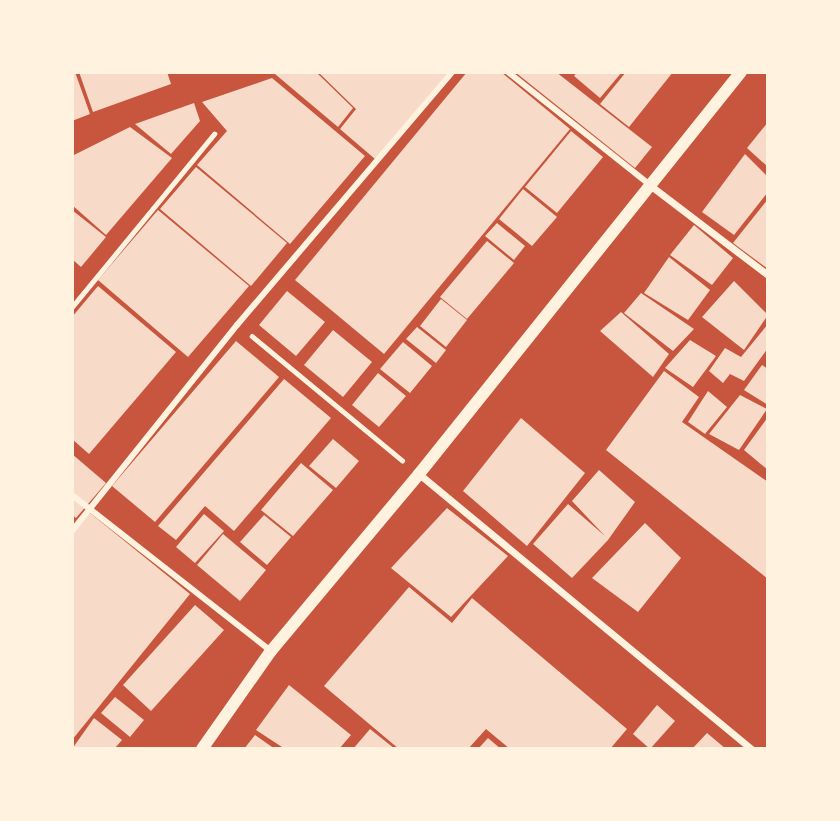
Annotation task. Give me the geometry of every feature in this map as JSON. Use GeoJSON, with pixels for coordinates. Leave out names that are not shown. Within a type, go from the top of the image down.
{"type":"FeatureCollection","features":[{"type":"Feature","properties":{"kind":"street"},"geometry":{"type":"LineString","coordinates":[[72,531],[237,325],[452,72]]}},
{"type":"Feature","properties":{"kind":"street"},"geometry":{"type":"LineString","coordinates":[[508,72],[768,275]]}},
{"type":"Feature","properties":{"kind":"street"},"geometry":{"type":"LineString","coordinates":[[202,749],[271,651],[419,474],[741,72]]}},
{"type":"Feature","properties":{"kind":"street"},"geometry":{"type":"LineString","coordinates":[[419,474],[752,749]]}},
{"type":"Feature","properties":{"kind":"street"},"geometry":{"type":"LineString","coordinates":[[72,495],[271,651]]}},
{"type":"Feature","properties":{"kind":"path"},"geometry":{"type":"LineString","coordinates":[[72,307],[214,134]]}},
{"type":"Feature","properties":{"kind":"path"},"geometry":{"type":"LineString","coordinates":[[237,325],[419,474]]}},
{"type":"Feature","properties":{"kind":"building"},"geometry":{"type":"Polygon","coordinates":[[[72,72],[75,72],[90,114],[72,121],[72,72]]]}},
{"type":"Feature","properties":{"kind":"building"},"geometry":{"type":"Polygon","coordinates":[[[79,72],[167,72],[171,84],[93,112],[79,72]]]}},
{"type":"Feature","properties":{"kind":"building"},"geometry":{"type":"Polygon","coordinates":[[[316,72],[353,108],[338,127],[275,74],[316,72]]]}},
{"type":"Feature","properties":{"kind":"building"},"geometry":{"type":"Polygon","coordinates":[[[318,72],[449,72],[375,159],[340,129],[356,109],[318,72]]]}},
{"type":"Feature","properties":{"kind":"building"},"geometry":{"type":"Polygon","coordinates":[[[467,72],[501,72],[570,129],[384,354],[295,280],[467,72]]]}},
{"type":"Feature","properties":{"kind":"building"},"geometry":{"type":"Polygon","coordinates":[[[515,72],[556,72],[652,147],[635,168],[515,72]]]}},
{"type":"Feature","properties":{"kind":"building"},"geometry":{"type":"Polygon","coordinates":[[[577,72],[622,72],[600,98],[574,76],[577,72]]]}},
{"type":"Feature","properties":{"kind":"building"},"geometry":{"type":"Polygon","coordinates":[[[626,72],[673,72],[629,127],[600,104],[626,72]]]}},
{"type":"Feature","properties":{"kind":"building"},"geometry":{"type":"Polygon","coordinates":[[[272,78],[365,156],[290,244],[197,165],[227,131],[202,102],[272,78]]]}},
{"type":"Feature","properties":{"kind":"building"},"geometry":{"type":"Polygon","coordinates":[[[194,103],[200,121],[171,154],[135,124],[194,103]]]}},
{"type":"Feature","properties":{"kind":"building"},"geometry":{"type":"Polygon","coordinates":[[[768,122],[768,167],[747,148],[768,122]]]}},
{"type":"Feature","properties":{"kind":"building"},"geometry":{"type":"Polygon","coordinates":[[[130,127],[172,158],[106,235],[72,205],[72,156],[130,127]]]}},
{"type":"Feature","properties":{"kind":"building"},"geometry":{"type":"Polygon","coordinates":[[[571,131],[603,157],[557,213],[525,187],[571,131]]]}},
{"type":"Feature","properties":{"kind":"building"},"geometry":{"type":"Polygon","coordinates":[[[745,154],[768,177],[768,192],[734,235],[702,212],[745,154]]]}},
{"type":"Feature","properties":{"kind":"building"},"geometry":{"type":"Polygon","coordinates":[[[196,167],[287,243],[251,286],[160,209],[196,167]]]}},
{"type":"Feature","properties":{"kind":"building"},"geometry":{"type":"Polygon","coordinates":[[[523,189],[557,217],[532,246],[499,219],[523,189]]]}},
{"type":"Feature","properties":{"kind":"building"},"geometry":{"type":"Polygon","coordinates":[[[768,199],[768,269],[733,243],[768,199]]]}},
{"type":"Feature","properties":{"kind":"building"},"geometry":{"type":"Polygon","coordinates":[[[72,210],[106,237],[81,267],[72,259],[72,210]]]}},
{"type":"Feature","properties":{"kind":"building"},"geometry":{"type":"Polygon","coordinates":[[[158,210],[249,286],[188,357],[98,280],[158,210]]]}},
{"type":"Feature","properties":{"kind":"building"},"geometry":{"type":"Polygon","coordinates":[[[497,223],[525,246],[514,260],[485,236],[497,223]]]}},
{"type":"Feature","properties":{"kind":"building"},"geometry":{"type":"Polygon","coordinates":[[[694,225],[733,258],[712,285],[670,255],[694,225]]]}},
{"type":"Feature","properties":{"kind":"building"},"geometry":{"type":"Polygon","coordinates":[[[487,241],[514,263],[467,319],[440,297],[487,241]]]}},
{"type":"Feature","properties":{"kind":"building"},"geometry":{"type":"Polygon","coordinates":[[[669,257],[710,290],[688,320],[644,293],[669,257]]]}},
{"type":"Feature","properties":{"kind":"building"},"geometry":{"type":"Polygon","coordinates":[[[734,281],[768,315],[744,350],[702,317],[734,281]]]}},
{"type":"Feature","properties":{"kind":"building"},"geometry":{"type":"Polygon","coordinates":[[[98,286],[176,352],[89,454],[72,439],[72,317],[98,286]]]}},
{"type":"Feature","properties":{"kind":"building"},"geometry":{"type":"Polygon","coordinates":[[[287,291],[325,322],[296,356],[259,325],[287,291]]]}},
{"type":"Feature","properties":{"kind":"building"},"geometry":{"type":"Polygon","coordinates":[[[641,293],[694,329],[673,351],[624,313],[641,293]]]}},
{"type":"Feature","properties":{"kind":"building"},"geometry":{"type":"Polygon","coordinates":[[[441,299],[467,320],[446,347],[420,326],[441,299]]]}},
{"type":"Feature","properties":{"kind":"building"},"geometry":{"type":"Polygon","coordinates":[[[621,312],[669,354],[653,377],[600,331],[621,312]]]}},
{"type":"Feature","properties":{"kind":"building"},"geometry":{"type":"Polygon","coordinates":[[[768,324],[768,348],[744,381],[730,374],[723,383],[709,371],[725,348],[741,357],[768,324]]]}},
{"type":"Feature","properties":{"kind":"building"},"geometry":{"type":"Polygon","coordinates":[[[417,327],[446,350],[436,363],[406,339],[417,327]]]}},
{"type":"Feature","properties":{"kind":"building"},"geometry":{"type":"Polygon","coordinates":[[[333,330],[372,362],[343,397],[304,365],[333,330]]]}},
{"type":"Feature","properties":{"kind":"building"},"geometry":{"type":"Polygon","coordinates":[[[690,340],[716,356],[693,387],[665,368],[690,340]]]}},
{"type":"Feature","properties":{"kind":"building"},"geometry":{"type":"Polygon","coordinates":[[[236,341],[279,377],[155,522],[112,486],[236,341]]]}},
{"type":"Feature","properties":{"kind":"building"},"geometry":{"type":"Polygon","coordinates":[[[403,342],[432,366],[410,393],[380,369],[403,342]]]}},
{"type":"Feature","properties":{"kind":"building"},"geometry":{"type":"Polygon","coordinates":[[[762,365],[768,369],[768,405],[744,390],[762,365]]]}},
{"type":"Feature","properties":{"kind":"building"},"geometry":{"type":"Polygon","coordinates":[[[664,371],[699,397],[682,422],[768,482],[768,579],[606,450],[664,371]]]}},
{"type":"Feature","properties":{"kind":"building"},"geometry":{"type":"Polygon","coordinates":[[[378,373],[406,396],[379,427],[352,405],[378,373]]]}},
{"type":"Feature","properties":{"kind":"building"},"geometry":{"type":"Polygon","coordinates":[[[284,379],[331,418],[234,531],[205,506],[176,540],[158,526],[284,379]]]}},
{"type":"Feature","properties":{"kind":"building"},"geometry":{"type":"Polygon","coordinates":[[[708,391],[727,407],[705,434],[688,422],[708,391]]]}},
{"type":"Feature","properties":{"kind":"building"},"geometry":{"type":"Polygon","coordinates":[[[740,395],[767,409],[739,450],[709,434],[740,395]]]}},
{"type":"Feature","properties":{"kind":"building"},"geometry":{"type":"Polygon","coordinates":[[[768,417],[768,470],[744,450],[768,417]]]}},
{"type":"Feature","properties":{"kind":"building"},"geometry":{"type":"Polygon","coordinates":[[[521,418],[585,473],[527,546],[463,491],[521,418]]]}},
{"type":"Feature","properties":{"kind":"building"},"geometry":{"type":"Polygon","coordinates":[[[333,439],[359,461],[336,488],[309,466],[333,439]]]}},
{"type":"Feature","properties":{"kind":"building"},"geometry":{"type":"Polygon","coordinates":[[[72,454],[106,483],[76,518],[72,515],[72,454]]]}},
{"type":"Feature","properties":{"kind":"building"},"geometry":{"type":"Polygon","coordinates":[[[301,463],[333,490],[293,536],[261,510],[301,463]]]}},
{"type":"Feature","properties":{"kind":"building"},"geometry":{"type":"Polygon","coordinates":[[[599,470],[635,502],[608,540],[572,578],[533,544],[568,504],[605,536],[572,501],[599,470]]]}},
{"type":"Feature","properties":{"kind":"building"},"geometry":{"type":"Polygon","coordinates":[[[447,508],[508,556],[451,617],[391,568],[447,508]]]}},
{"type":"Feature","properties":{"kind":"building"},"geometry":{"type":"Polygon","coordinates":[[[90,513],[190,594],[72,740],[72,535],[90,513]]]}},
{"type":"Feature","properties":{"kind":"building"},"geometry":{"type":"Polygon","coordinates":[[[204,514],[224,531],[195,563],[176,547],[204,514]]]}},
{"type":"Feature","properties":{"kind":"building"},"geometry":{"type":"Polygon","coordinates":[[[264,515],[291,537],[267,565],[240,542],[264,515]]]}},
{"type":"Feature","properties":{"kind":"building"},"geometry":{"type":"Polygon","coordinates":[[[645,523],[681,558],[638,612],[592,578],[645,523]]]}},
{"type":"Feature","properties":{"kind":"building"},"geometry":{"type":"Polygon","coordinates":[[[223,534],[266,570],[240,601],[197,565],[223,534]]]}},
{"type":"Feature","properties":{"kind":"building"},"geometry":{"type":"Polygon","coordinates":[[[409,587],[452,623],[472,598],[627,729],[610,749],[510,749],[486,729],[468,749],[399,749],[324,686],[409,587]]]}},
{"type":"Feature","properties":{"kind":"building"},"geometry":{"type":"Polygon","coordinates":[[[195,605],[224,630],[151,711],[123,685],[195,605]]]}},
{"type":"Feature","properties":{"kind":"building"},"geometry":{"type":"Polygon","coordinates":[[[289,685],[351,735],[339,749],[285,749],[256,730],[289,685]]]}},
{"type":"Feature","properties":{"kind":"building"},"geometry":{"type":"Polygon","coordinates":[[[115,697],[144,720],[130,737],[101,713],[115,697]]]}},
{"type":"Feature","properties":{"kind":"building"},"geometry":{"type":"Polygon","coordinates":[[[657,705],[675,721],[650,749],[633,734],[657,705]]]}},
{"type":"Feature","properties":{"kind":"building"},"geometry":{"type":"Polygon","coordinates":[[[94,718],[122,740],[114,749],[72,749],[94,718]]]}},
{"type":"Feature","properties":{"kind":"building"},"geometry":{"type":"Polygon","coordinates":[[[370,729],[395,749],[353,749],[370,729]]]}},
{"type":"Feature","properties":{"kind":"building"},"geometry":{"type":"Polygon","coordinates":[[[707,733],[726,749],[692,749],[707,733]]]}},
{"type":"Feature","properties":{"kind":"building"},"geometry":{"type":"Polygon","coordinates":[[[255,735],[275,749],[244,749],[255,735]]]}},
{"type":"Feature","properties":{"kind":"building"},"geometry":{"type":"Polygon","coordinates":[[[488,738],[501,749],[478,749],[488,738]]]}}]}
